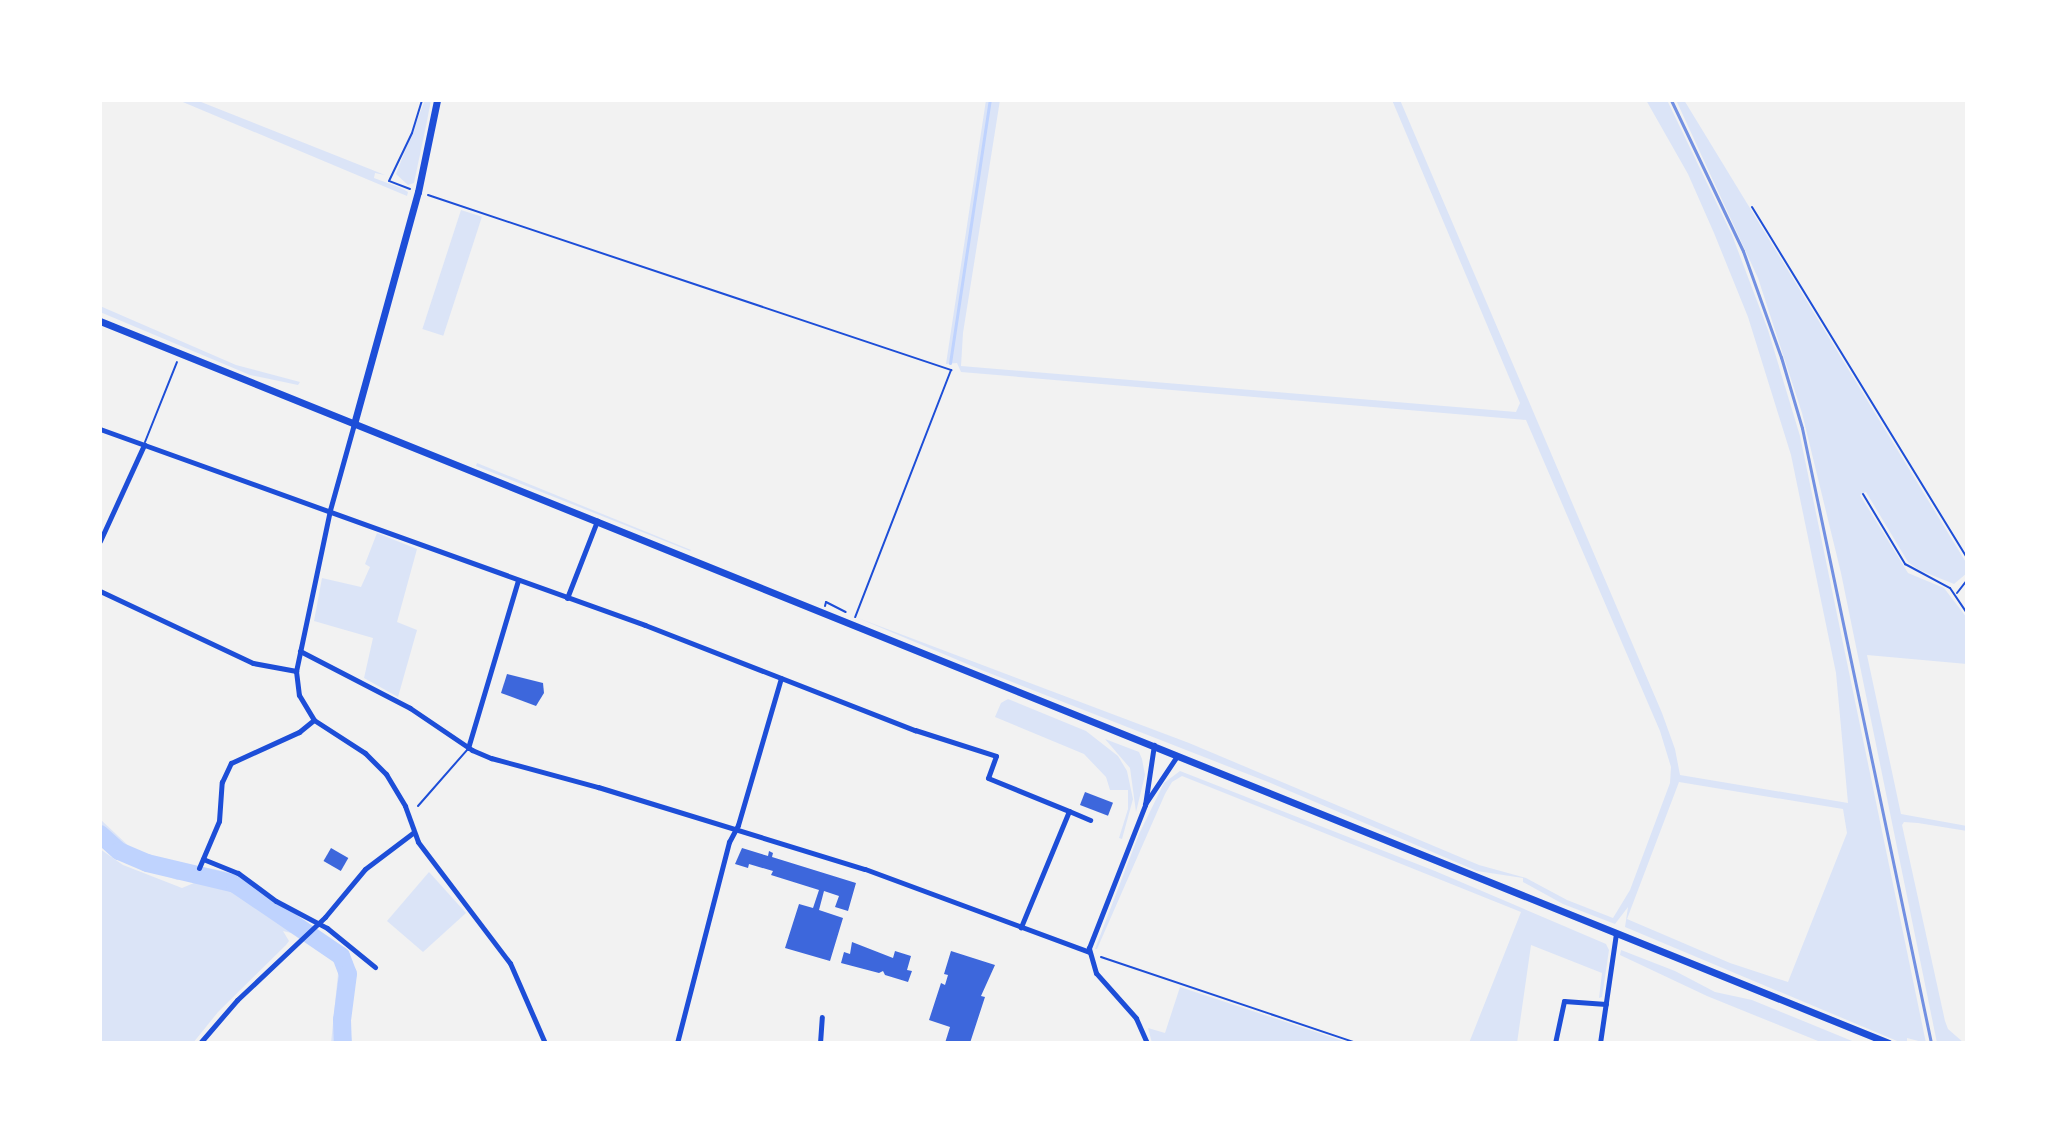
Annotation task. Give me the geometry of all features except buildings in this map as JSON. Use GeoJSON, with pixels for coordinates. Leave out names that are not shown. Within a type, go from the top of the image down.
{"type":"FeatureCollection","features":[{"type":"Feature","properties":{"kind":"main road"},"geometry":{"type":"LineString","coordinates":[[354,424],[418,192],[437,100]]}},
{"type":"Feature","properties":{"kind":"main road"},"geometry":{"type":"LineString","coordinates":[[100,321],[1889,1043]]}},
{"type":"Feature","properties":{"kind":"street"},"geometry":{"type":"LineString","coordinates":[[354,424],[330,510],[296,671],[302,703],[314,720],[379,766],[401,797],[414,832],[433,864],[510,963],[545,1043]]}},
{"type":"Feature","properties":{"kind":"street"},"geometry":{"type":"LineString","coordinates":[[100,429],[330,510],[915,730],[996,756],[988,778],[1090,820]]}},
{"type":"Feature","properties":{"kind":"street"},"geometry":{"type":"LineString","coordinates":[[100,541],[144,445]]}},
{"type":"Feature","properties":{"kind":"street"},"geometry":{"type":"LineString","coordinates":[[567,598],[597,521]]}},
{"type":"Feature","properties":{"kind":"street"},"geometry":{"type":"LineString","coordinates":[[468,748],[518,580]]}},
{"type":"Feature","properties":{"kind":"street"},"geometry":{"type":"LineString","coordinates":[[100,591],[253,663],[296,671]]}},
{"type":"Feature","properties":{"kind":"street"},"geometry":{"type":"LineString","coordinates":[[300,651],[410,708],[468,748],[500,762],[589,784],[899,880],[1089,952]]}},
{"type":"Feature","properties":{"kind":"street"},"geometry":{"type":"LineString","coordinates":[[677,1043],[735,829],[781,678]]}},
{"type":"Feature","properties":{"kind":"street"},"geometry":{"type":"LineString","coordinates":[[199,868],[219,821],[222,782],[231,763],[299,732],[314,720]]}},
{"type":"Feature","properties":{"kind":"street"},"geometry":{"type":"LineString","coordinates":[[1147,1043],[1136,1018],[1096,973],[1089,952],[1145,805],[1154,744]]}},
{"type":"Feature","properties":{"kind":"street"},"geometry":{"type":"LineString","coordinates":[[1145,805],[1179,754]]}},
{"type":"Feature","properties":{"kind":"street"},"geometry":{"type":"LineString","coordinates":[[1021,927],[1069,811]]}},
{"type":"Feature","properties":{"kind":"street"},"geometry":{"type":"LineString","coordinates":[[200,1043],[237,1000],[319,924],[365,869],[414,832]]}},
{"type":"Feature","properties":{"kind":"street"},"geometry":{"type":"LineString","coordinates":[[203,859],[238,873],[276,901],[319,924],[375,967]]}},
{"type":"Feature","properties":{"kind":"street"},"geometry":{"type":"LineString","coordinates":[[1600,1043],[1616,933]]}},
{"type":"Feature","properties":{"kind":"street"},"geometry":{"type":"LineString","coordinates":[[1555,1043],[1564,1001],[1606,1004]]}},
{"type":"Feature","properties":{"kind":"street"},"geometry":{"type":"LineString","coordinates":[[820,1043],[822,1017]]}},
{"type":"Feature","properties":{"kind":"lane"},"geometry":{"type":"LineString","coordinates":[[144,445],[177,362]]}},
{"type":"Feature","properties":{"kind":"lane"},"geometry":{"type":"LineString","coordinates":[[418,806],[468,748]]}},
{"type":"Feature","properties":{"kind":"path"},"geometry":{"type":"LineString","coordinates":[[422,100],[412,133],[389,181],[950,368],[949,383],[854,617]]}},
{"type":"Feature","properties":{"kind":"path"},"geometry":{"type":"LineString","coordinates":[[1752,207],[1967,558]]}},
{"type":"Feature","properties":{"kind":"path"},"geometry":{"type":"LineString","coordinates":[[1863,494],[1905,564],[1956,594],[1967,613]]}},
{"type":"Feature","properties":{"kind":"path"},"geometry":{"type":"LineString","coordinates":[[1956,594],[1967,580]]}},
{"type":"Feature","properties":{"kind":"path"},"geometry":{"type":"LineString","coordinates":[[1089,952],[1357,1043]]}},
{"type":"Feature","properties":{"kind":"shaded area"},"geometry":{"type":"Polygon","coordinates":[[[178,100],[196,100],[385,175],[375,173],[374,178],[401,188],[408,192],[407,196],[178,100]]]}},
{"type":"Feature","properties":{"kind":"shaded area"},"geometry":{"type":"Polygon","coordinates":[[[425,100],[431,100],[427,121],[414,183],[408,185],[396,174],[425,100]]]}},
{"type":"Feature","properties":{"kind":"shaded area"},"geometry":{"type":"Polygon","coordinates":[[[986,100],[1000,100],[963,333],[961,366],[1516,412],[1520,403],[1392,100],[1400,100],[1662,713],[1675,749],[1680,775],[1848,803],[1836,673],[1791,455],[1748,317],[1714,233],[1688,174],[1646,100],[1667,100],[1732,235],[1768,330],[1800,436],[1926,1043],[1907,1038],[1907,1043],[1902,1043],[1625,927],[1628,907],[1615,924],[1563,904],[1523,882],[1523,878],[1477,871],[1273,784],[979,669],[858,618],[1189,743],[1479,865],[1526,878],[1567,900],[1613,918],[1630,890],[1670,783],[1671,767],[1660,731],[1526,420],[961,372],[957,363],[946,364],[986,100]],[[1679,782],[1627,919],[1730,963],[1788,982],[1847,833],[1843,809],[1679,782]]]}},
{"type":"Feature","properties":{"kind":"shaded area"},"geometry":{"type":"Polygon","coordinates":[[[1676,100],[1684,100],[1967,564],[1967,573],[1954,584],[1919,570],[1908,562],[1866,492],[1860,495],[1908,573],[1944,588],[1967,618],[1967,664],[1867,655],[1901,814],[1967,826],[1967,831],[1918,823],[1904,822],[1902,825],[1945,1021],[1948,1029],[1964,1043],[1937,1043],[1841,573],[1802,413],[1758,278],[1676,100]]]}},
{"type":"Feature","properties":{"kind":"shaded area"},"geometry":{"type":"Polygon","coordinates":[[[461,210],[482,217],[443,336],[422,329],[461,210]]]}},
{"type":"Feature","properties":{"kind":"shaded area"},"geometry":{"type":"Polygon","coordinates":[[[100,306],[236,365],[300,382],[298,385],[250,375],[100,312],[100,306]]]}},
{"type":"Feature","properties":{"kind":"shaded area"},"geometry":{"type":"Polygon","coordinates":[[[477,463],[691,550],[476,466],[477,463]]]}},
{"type":"Feature","properties":{"kind":"shaded area"},"geometry":{"type":"Polygon","coordinates":[[[377,533],[417,549],[397,622],[417,630],[398,697],[364,678],[373,638],[314,621],[322,578],[361,587],[370,567],[365,564],[377,533]]]}},
{"type":"Feature","properties":{"kind":"shaded area"},"geometry":{"type":"Polygon","coordinates":[[[1008,699],[1086,731],[1118,756],[1127,771],[1133,799],[1122,839],[1119,838],[1128,809],[1128,790],[1110,790],[1106,777],[1084,754],[995,717],[1001,703],[1008,699]]]}},
{"type":"Feature","properties":{"kind":"shaded area"},"geometry":{"type":"Polygon","coordinates":[[[1105,739],[1139,752],[1142,759],[1145,775],[1136,812],[1130,768],[1105,739]]]}},
{"type":"Feature","properties":{"kind":"shaded area"},"geometry":{"type":"Polygon","coordinates":[[[1180,771],[1435,871],[1606,944],[1609,950],[1602,997],[1599,998],[1602,973],[1531,945],[1517,1043],[1469,1043],[1521,912],[1182,776],[1172,782],[1165,794],[1095,949],[1139,834],[1164,783],[1180,771]]]}},
{"type":"Feature","properties":{"kind":"shaded area"},"geometry":{"type":"Polygon","coordinates":[[[100,819],[134,851],[175,867],[194,869],[192,871],[159,865],[110,842],[108,845],[118,852],[189,878],[177,880],[113,855],[100,844],[100,819]]]}},
{"type":"Feature","properties":{"kind":"shaded area"},"geometry":{"type":"Polygon","coordinates":[[[100,849],[123,865],[182,888],[194,883],[203,867],[228,872],[309,924],[299,935],[283,931],[289,941],[286,945],[218,1012],[193,1043],[100,1043],[100,849]]]}},
{"type":"Feature","properties":{"kind":"shaded area"},"geometry":{"type":"Polygon","coordinates":[[[429,872],[466,913],[423,952],[387,921],[429,872]]]}},
{"type":"Feature","properties":{"kind":"shaded area"},"geometry":{"type":"Polygon","coordinates":[[[317,930],[347,953],[353,962],[348,1015],[352,1043],[331,1043],[339,964],[308,940],[317,930]]]}},
{"type":"Feature","properties":{"kind":"shaded area"},"geometry":{"type":"Polygon","coordinates":[[[1621,950],[1675,971],[1715,992],[1752,1000],[1857,1043],[1823,1043],[1707,996],[1620,955],[1621,950]]]}},
{"type":"Feature","properties":{"kind":"shaded area"},"geometry":{"type":"Polygon","coordinates":[[[1180,987],[1349,1043],[1152,1043],[1148,1028],[1165,1033],[1180,987]]]}},
{"type":"Feature","properties":{"kind":"waterway"},"geometry":{"type":"LineString","coordinates":[[950,363],[990,100]]}},
{"type":"Feature","properties":{"kind":"waterway"},"geometry":{"type":"LineString","coordinates":[[100,834],[119,851],[147,863],[235,884],[341,956],[348,974],[342,1020],[343,1043]]}},
{"type":"Feature","properties":{"kind":"railway"},"geometry":{"type":"LineString","coordinates":[[1671,100],[1743,251],[1781,357],[1802,428],[1931,1043]]}}]}
